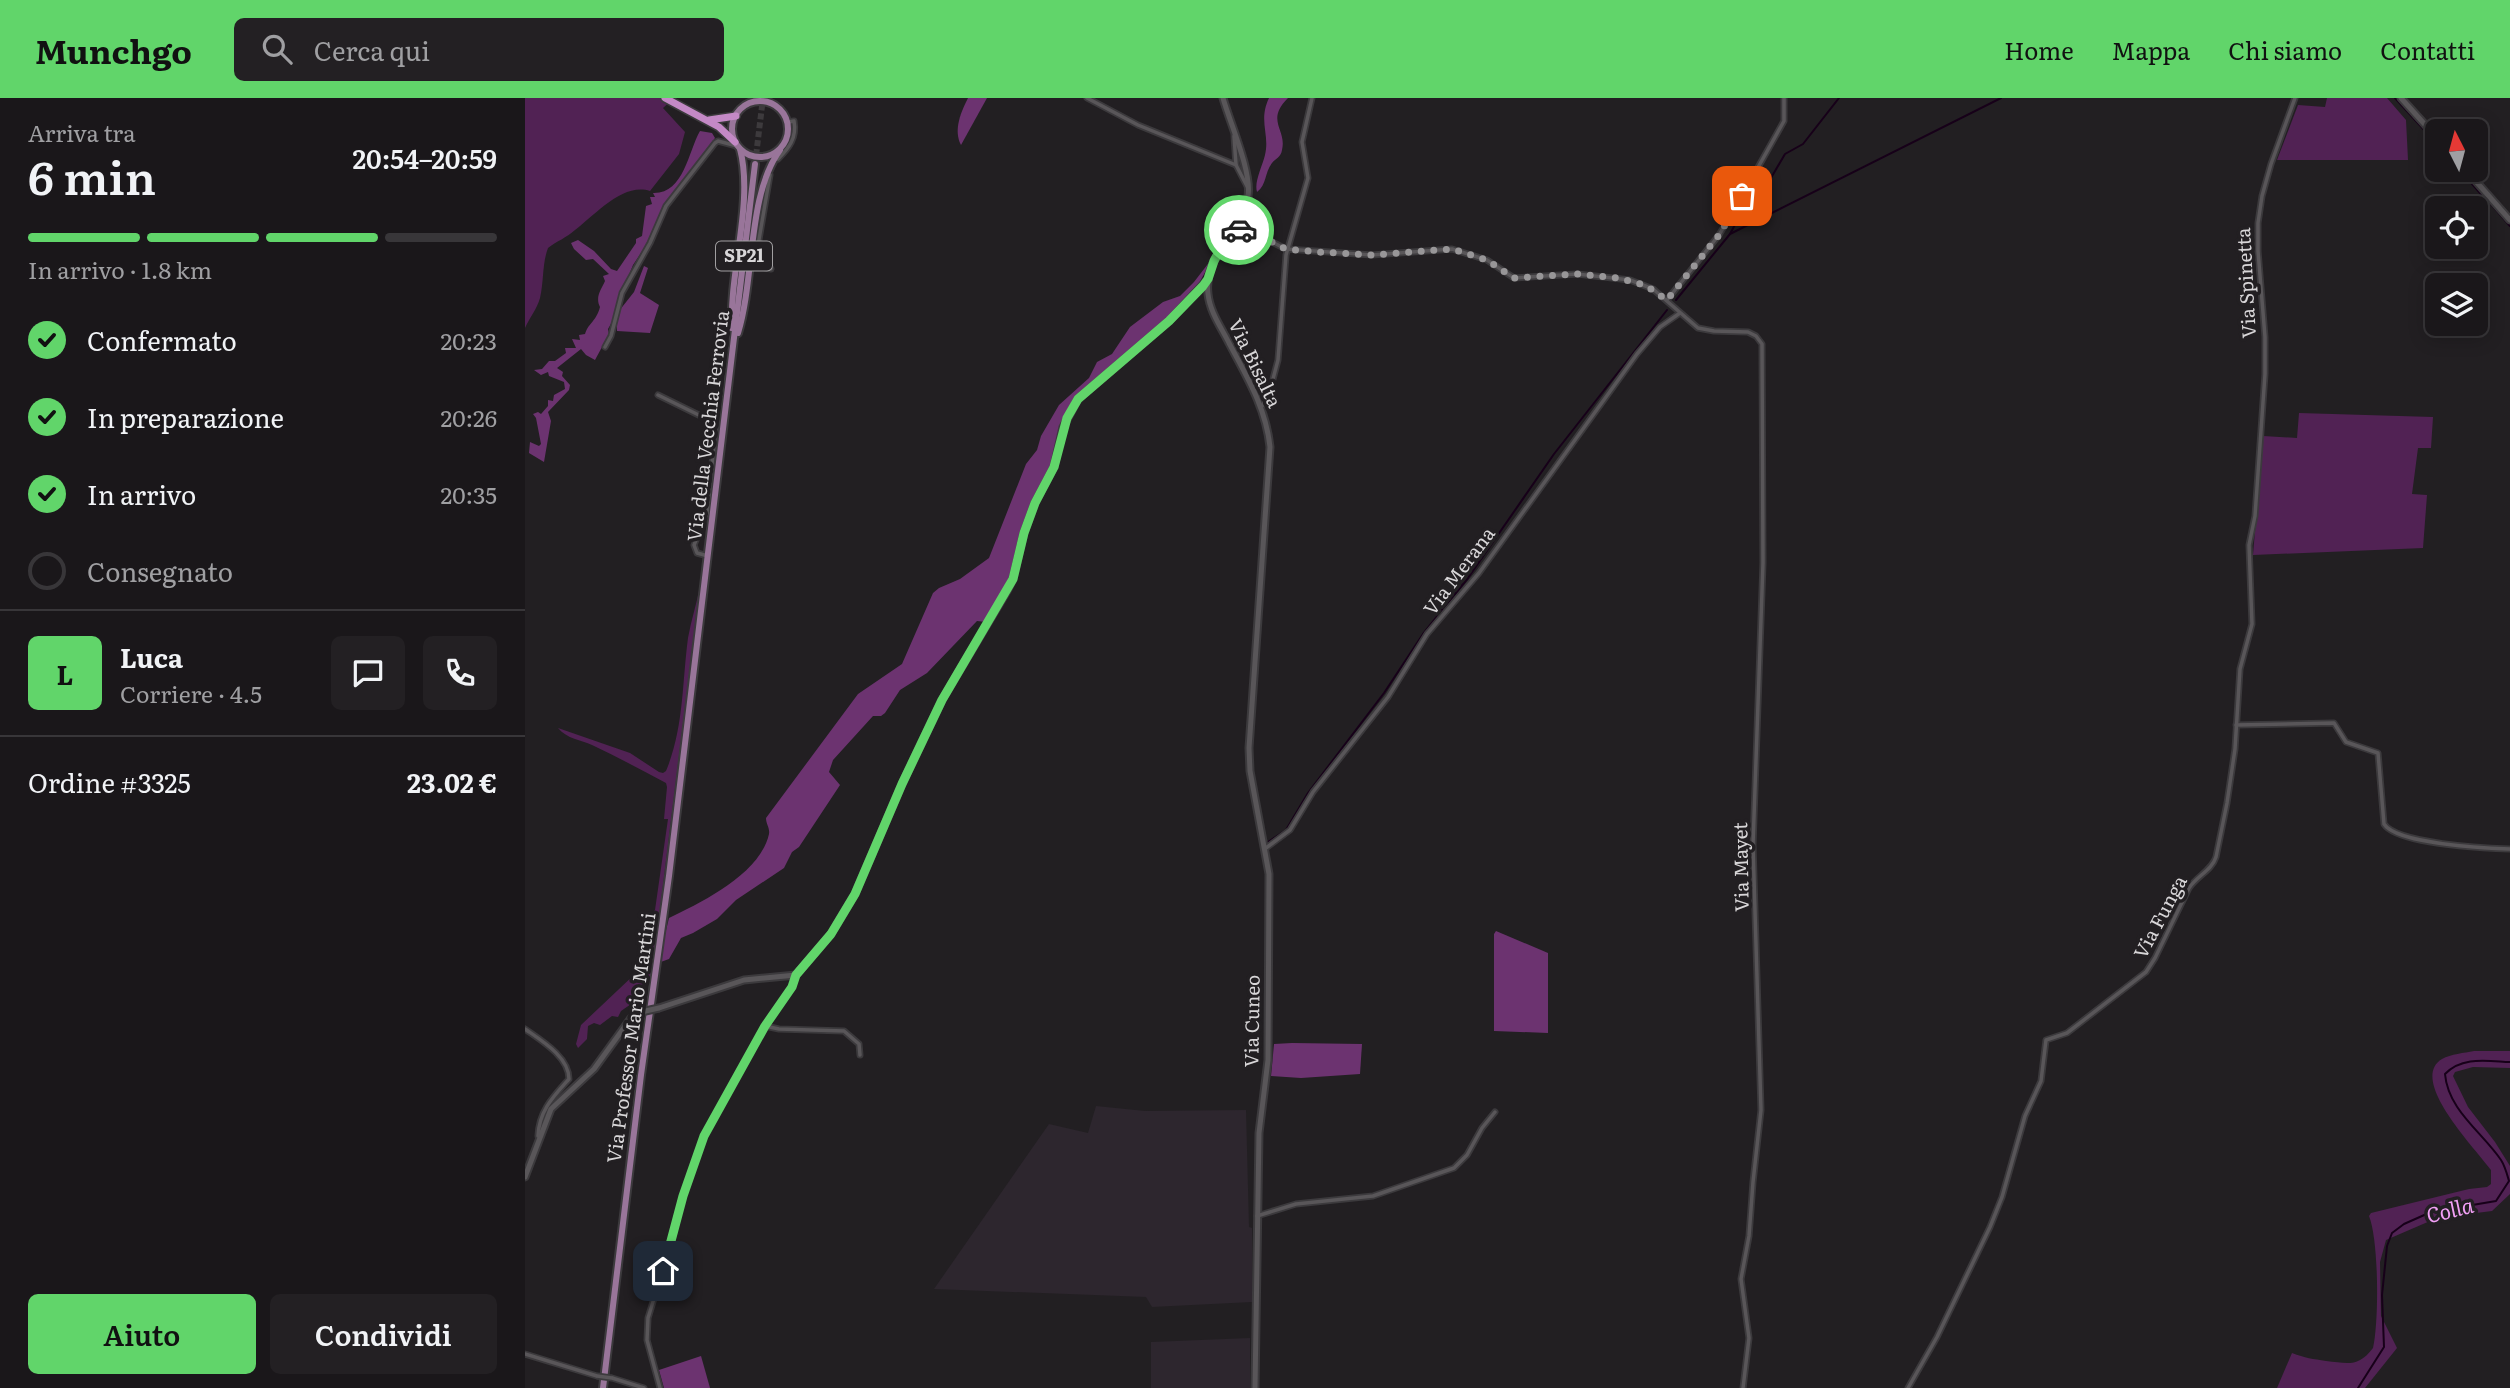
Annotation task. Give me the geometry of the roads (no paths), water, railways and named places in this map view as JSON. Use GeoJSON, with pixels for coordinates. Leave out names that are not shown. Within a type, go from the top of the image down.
{"type":"FeatureCollection","features":[{"type":"Feature","properties":{"kind":"highway"},"geometry":{"type":"LineString","coordinates":[[665,98],[719,127],[738,145]]}},
{"type":"Feature","properties":{"kind":"highway"},"geometry":{"type":"LineString","coordinates":[[701,119],[714,120],[736,116]]}},
{"type":"Feature","properties":{"kind":"main road"},"geometry":{"type":"LineString","coordinates":[[733,348],[745,306],[763,187],[771,163],[788,135],[788,122],[778,98]]}},
{"type":"Feature","properties":{"kind":"main road"},"geometry":{"type":"LineString","coordinates":[[733,348],[732,304],[744,182],[743,161],[732,129],[736,116],[750,101],[766,102],[782,111]]}},
{"type":"Feature","properties":{"kind":"main road"},"geometry":{"type":"LineString","coordinates":[[738,145],[751,156],[760,158],[780,150]]}},
{"type":"Feature","properties":{"kind":"main road","name":"Via della Vecchia Ferrovia"},"geometry":{"type":"LineString","coordinates":[[691,692],[755,164]]}},
{"type":"Feature","properties":{"kind":"main road","name":"Via Professor Mario Martini"},"geometry":{"type":"LineString","coordinates":[[603,1388],[691,692]]}},
{"type":"Feature","properties":{"kind":"street"},"geometry":{"type":"LineString","coordinates":[[1087,98],[1138,125],[1236,165]]}},
{"type":"Feature","properties":{"kind":"street"},"geometry":{"type":"LineString","coordinates":[[660,1388],[646,1329],[683,1196],[704,1136],[765,1026],[792,987],[796,975],[835,928],[851,903],[902,784],[942,700],[1007,591],[1035,503],[1054,467],[1063,427],[1078,399],[1169,321],[1208,279],[1214,261],[1247,200],[1249,189],[1246,170],[1223,98]]}},
{"type":"Feature","properties":{"kind":"street"},"geometry":{"type":"LineString","coordinates":[[1262,406],[1269,394],[1278,360],[1286,255],[1308,178],[1302,142],[1312,98]]}},
{"type":"Feature","properties":{"kind":"street"},"geometry":{"type":"LineString","coordinates":[[1667,300],[1719,235],[1742,196],[1784,121],[1784,98]]}},
{"type":"Feature","properties":{"kind":"street","name":"Via Spinetta"},"geometry":{"type":"LineString","coordinates":[[2258,473],[2265,374],[2258,223],[2270,164],[2295,98]]}},
{"type":"Feature","properties":{"kind":"street"},"geometry":{"type":"LineString","coordinates":[[2401,98],[2425,125]]}},
{"type":"Feature","properties":{"kind":"street"},"geometry":{"type":"LineString","coordinates":[[771,269],[757,266],[755,260],[771,171],[777,159],[789,148],[795,134],[795,121],[788,122]]}},
{"type":"Feature","properties":{"kind":"street"},"geometry":{"type":"LineString","coordinates":[[1234,136],[1236,165],[1249,189]]}},
{"type":"Feature","properties":{"kind":"street"},"geometry":{"type":"LineString","coordinates":[[605,347],[611,336],[622,293],[650,243],[666,206],[715,143],[718,141],[738,145]]}},
{"type":"Feature","properties":{"kind":"street"},"geometry":{"type":"LineString","coordinates":[[2477,182],[2510,220]]}},
{"type":"Feature","properties":{"kind":"street"},"geometry":{"type":"LineString","coordinates":[[1224,244],[1242,227],[1251,209],[1247,200]]}},
{"type":"Feature","properties":{"kind":"street"},"geometry":{"type":"LineString","coordinates":[[1242,227],[1289,248],[1372,255],[1452,249],[1487,260],[1514,278],[1577,274],[1618,278],[1645,285],[1680,313]]}},
{"type":"Feature","properties":{"kind":"street","name":"Via Bisalta"},"geometry":{"type":"LineString","coordinates":[[1208,279],[1208,295],[1213,313],[1262,406],[1270,447],[1255,656]]}},
{"type":"Feature","properties":{"kind":"street","name":"Via Mayet"},"geometry":{"type":"LineString","coordinates":[[1680,313],[1698,328],[1748,332],[1756,336],[1762,344],[1763,563],[1753,845],[1761,1110],[1749,1236],[1741,1279],[1749,1338],[1743,1388]]}},
{"type":"Feature","properties":{"kind":"street","name":"Via Merana"},"geometry":{"type":"LineString","coordinates":[[1266,848],[1290,830],[1313,792],[1388,697],[1427,634],[1479,573],[1637,354],[1660,327],[1680,313]]}},
{"type":"Feature","properties":{"kind":"street"},"geometry":{"type":"LineString","coordinates":[[658,395],[716,425],[707,513],[694,545],[697,553],[708,556]]}},
{"type":"Feature","properties":{"kind":"street","name":"Via Funga"},"geometry":{"type":"LineString","coordinates":[[1908,1388],[1937,1336],[1994,1217],[2025,1116],[2041,1081],[2046,1040],[2067,1033],[2146,972],[2189,888],[2214,862],[2227,803],[2240,669],[2252,624],[2249,545],[2255,516],[2258,473]]}},
{"type":"Feature","properties":{"kind":"street","name":"Via Cuneo"},"geometry":{"type":"LineString","coordinates":[[1255,656],[1250,760],[1269,874],[1268,1060],[1259,1133],[1255,1388]]}},
{"type":"Feature","properties":{"kind":"street"},"geometry":{"type":"LineString","coordinates":[[2236,726],[2334,723],[2346,741],[2378,753],[2384,824],[2388,830],[2415,839],[2510,849]]}},
{"type":"Feature","properties":{"kind":"street"},"geometry":{"type":"LineString","coordinates":[[525,1177],[551,1109],[594,1069],[631,1018],[641,1012],[744,980],[796,975]]}},
{"type":"Feature","properties":{"kind":"street"},"geometry":{"type":"LineString","coordinates":[[765,1026],[779,1029],[844,1031],[859,1044],[860,1055]]}},
{"type":"Feature","properties":{"kind":"street"},"geometry":{"type":"LineString","coordinates":[[525,1029],[563,1060],[569,1069],[569,1079],[547,1104],[541,1116],[538,1143]]}},
{"type":"Feature","properties":{"kind":"street"},"geometry":{"type":"LineString","coordinates":[[1257,1216],[1296,1204],[1373,1196],[1454,1168],[1467,1155],[1482,1128],[1495,1112]]}},
{"type":"Feature","properties":{"kind":"street"},"geometry":{"type":"LineString","coordinates":[[525,1354],[644,1388]]}},
{"type":"Feature","properties":{"kind":"waterway"},"geometry":{"type":"LineString","coordinates":[[1676,300],[1730,234],[1744,208],[1768,183],[1785,154],[1803,144],[1839,98]]}},
{"type":"Feature","properties":{"kind":"waterway"},"geometry":{"type":"LineString","coordinates":[[1730,234],[2001,98]]}},
{"type":"Feature","properties":{"kind":"waterway"},"geometry":{"type":"LineString","coordinates":[[2395,98],[2425,131]]}},
{"type":"Feature","properties":{"kind":"waterway"},"geometry":{"type":"LineString","coordinates":[[2470,182],[2483,196]]}},
{"type":"Feature","properties":{"kind":"waterway"},"geometry":{"type":"LineString","coordinates":[[2491,204],[2510,226]]}},
{"type":"Feature","properties":{"kind":"waterway"},"geometry":{"type":"LineString","coordinates":[[1268,842],[1286,830],[1308,793],[1384,693],[1423,634],[1468,578],[1554,454],[1667,310]]}},
{"type":"Feature","properties":{"kind":"waterway","name":"Colla"},"geometry":{"type":"LineString","coordinates":[[2358,1388],[2384,1347],[2382,1295],[2387,1246],[2392,1233],[2404,1224],[2431,1212],[2496,1201],[2509,1181],[2501,1160],[2452,1099],[2445,1074],[2467,1062],[2510,1062]]}},
{"type":"Feature","properties":{"kind":"tunnel"},"geometry":{"type":"LineString","coordinates":[[755,164],[763,98]]}}]}
